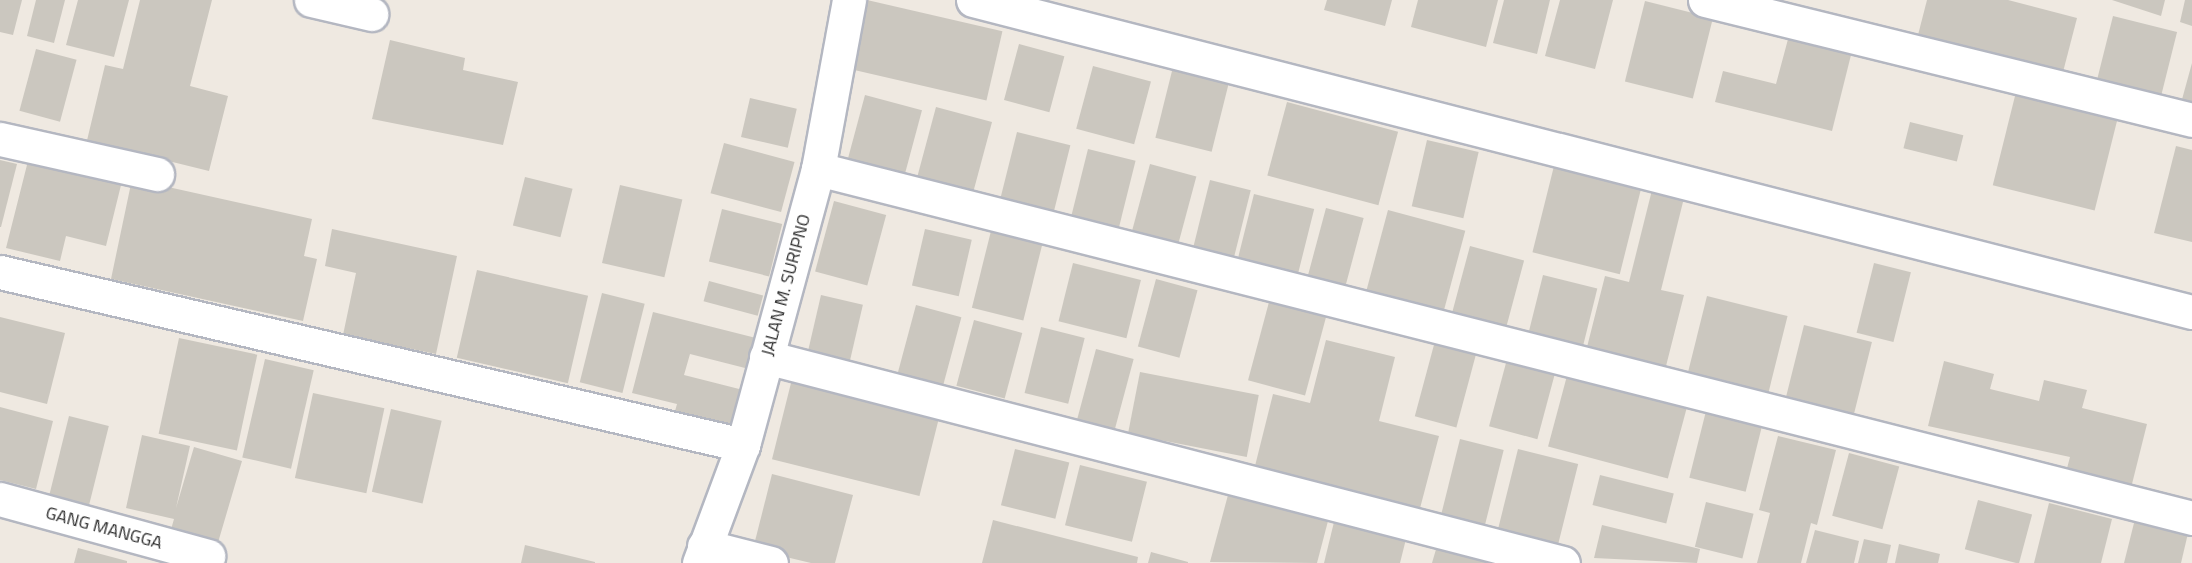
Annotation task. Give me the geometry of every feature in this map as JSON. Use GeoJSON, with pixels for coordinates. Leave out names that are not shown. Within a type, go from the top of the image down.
{"type":"FeatureCollection","features":[{"type":"Feature","properties":{"kind":"street"},"geometry":{"type":"LineString","coordinates":[[311,0],[371,14]]}},
{"type":"Feature","properties":{"kind":"street","name":"JALAN M. SURIPNO"},"geometry":{"type":"LineString","coordinates":[[701,555],[742,445],[818,169],[849,0]]}},
{"type":"Feature","properties":{"kind":"street"},"geometry":{"type":"LineString","coordinates":[[973,0],[2192,312]]}},
{"type":"Feature","properties":{"kind":"street"},"geometry":{"type":"LineString","coordinates":[[1705,0],[2192,120]]}},
{"type":"Feature","properties":{"kind":"street"},"geometry":{"type":"LineString","coordinates":[[0,139],[157,174]]}},
{"type":"Feature","properties":{"kind":"street"},"geometry":{"type":"LineString","coordinates":[[818,169],[2192,518]]}},
{"type":"Feature","properties":{"kind":"street"},"geometry":{"type":"LineString","coordinates":[[0,272],[742,445]]}},
{"type":"Feature","properties":{"kind":"street"},"geometry":{"type":"LineString","coordinates":[[766,357],[1563,563]]}},
{"type":"Feature","properties":{"kind":"street","name":"GANG MANGGA"},"geometry":{"type":"LineString","coordinates":[[0,499],[208,556]]}},
{"type":"Feature","properties":{"kind":"street"},"geometry":{"type":"LineString","coordinates":[[701,555],[771,563]]}},
{"type":"Feature","properties":{"kind":"building"},"geometry":{"type":"Polygon","coordinates":[[[0,0],[22,0],[13,35],[0,32],[0,0]]]}},
{"type":"Feature","properties":{"kind":"building"},"geometry":{"type":"Polygon","coordinates":[[[36,0],[65,0],[54,43],[27,36],[36,0]]]}},
{"type":"Feature","properties":{"kind":"building"},"geometry":{"type":"Polygon","coordinates":[[[78,0],[129,0],[114,57],[66,45],[78,0]]]}},
{"type":"Feature","properties":{"kind":"building"},"geometry":{"type":"Polygon","coordinates":[[[140,0],[212,0],[190,86],[228,96],[209,171],[136,153],[84,153],[105,65],[123,69],[140,0]]]}},
{"type":"Feature","properties":{"kind":"building"},"geometry":{"type":"Polygon","coordinates":[[[867,0],[1002,31],[986,100],[851,69],[867,0]]]}},
{"type":"Feature","properties":{"kind":"building"},"geometry":{"type":"Polygon","coordinates":[[[1327,0],[1392,0],[1385,26],[1324,10],[1327,0]]]}},
{"type":"Feature","properties":{"kind":"building"},"geometry":{"type":"Polygon","coordinates":[[[1418,0],[1498,0],[1486,47],[1411,27],[1418,0]]]}},
{"type":"Feature","properties":{"kind":"building"},"geometry":{"type":"Polygon","coordinates":[[[1504,0],[1550,0],[1537,54],[1493,43],[1504,0]]]}},
{"type":"Feature","properties":{"kind":"building"},"geometry":{"type":"Polygon","coordinates":[[[1560,0],[1613,0],[1595,69],[1545,56],[1560,0]]]}},
{"type":"Feature","properties":{"kind":"building"},"geometry":{"type":"Polygon","coordinates":[[[1927,0],[2008,0],[2077,18],[2063,72],[1918,35],[1927,0]]]}},
{"type":"Feature","properties":{"kind":"building"},"geometry":{"type":"Polygon","coordinates":[[[2112,0],[2165,0],[2161,16],[2112,0]]]}},
{"type":"Feature","properties":{"kind":"building"},"geometry":{"type":"Polygon","coordinates":[[[2185,0],[2192,0],[2192,26],[2180,22],[2185,0]]]}},
{"type":"Feature","properties":{"kind":"building"},"geometry":{"type":"Polygon","coordinates":[[[1645,1],[1713,18],[1693,98],[1625,82],[1645,1]]]}},
{"type":"Feature","properties":{"kind":"building"},"geometry":{"type":"Polygon","coordinates":[[[2113,16],[2177,32],[2160,102],[2096,86],[2113,16]]]}},
{"type":"Feature","properties":{"kind":"building"},"geometry":{"type":"Polygon","coordinates":[[[1791,28],[1854,43],[1832,131],[1715,102],[1723,71],[1776,84],[1791,28]]]}},
{"type":"Feature","properties":{"kind":"building"},"geometry":{"type":"Polygon","coordinates":[[[390,40],[465,58],[463,70],[518,82],[503,145],[372,119],[390,40]]]}},
{"type":"Feature","properties":{"kind":"building"},"geometry":{"type":"Polygon","coordinates":[[[1019,44],[1064,56],[1049,112],[1004,100],[1019,44]]]}},
{"type":"Feature","properties":{"kind":"building"},"geometry":{"type":"Polygon","coordinates":[[[36,49],[77,60],[60,122],[19,111],[36,49]]]}},
{"type":"Feature","properties":{"kind":"building"},"geometry":{"type":"Polygon","coordinates":[[[1174,63],[1230,77],[1212,152],[1155,138],[1174,63]]]}},
{"type":"Feature","properties":{"kind":"building"},"geometry":{"type":"Polygon","coordinates":[[[2192,63],[2192,118],[2178,114],[2192,63]]]}},
{"type":"Feature","properties":{"kind":"building"},"geometry":{"type":"Polygon","coordinates":[[[1093,66],[1151,82],[1134,144],[1076,129],[1093,66]]]}},
{"type":"Feature","properties":{"kind":"building"},"geometry":{"type":"Polygon","coordinates":[[[2016,92],[2118,117],[2095,211],[1993,185],[2016,92]]]}},
{"type":"Feature","properties":{"kind":"building"},"geometry":{"type":"Polygon","coordinates":[[[865,95],[922,110],[905,174],[848,159],[865,95]]]}},
{"type":"Feature","properties":{"kind":"building"},"geometry":{"type":"Polygon","coordinates":[[[750,98],[797,109],[788,148],[741,137],[750,98]]]}},
{"type":"Feature","properties":{"kind":"building"},"geometry":{"type":"Polygon","coordinates":[[[1287,102],[1398,132],[1378,205],[1267,175],[1287,102]]]}},
{"type":"Feature","properties":{"kind":"building"},"geometry":{"type":"Polygon","coordinates":[[[936,107],[992,122],[970,205],[914,190],[936,107]]]}},
{"type":"Feature","properties":{"kind":"building"},"geometry":{"type":"Polygon","coordinates":[[[1910,122],[1963,135],[1957,162],[1903,148],[1910,122]]]}},
{"type":"Feature","properties":{"kind":"building"},"geometry":{"type":"Polygon","coordinates":[[[1017,132],[1070,145],[1051,224],[997,211],[1017,132]]]}},
{"type":"Feature","properties":{"kind":"building"},"geometry":{"type":"Polygon","coordinates":[[[1427,140],[1479,152],[1463,218],[1412,206],[1427,140]]]}},
{"type":"Feature","properties":{"kind":"building"},"geometry":{"type":"Polygon","coordinates":[[[724,143],[795,162],[781,212],[711,193],[724,143]]]}},
{"type":"Feature","properties":{"kind":"building"},"geometry":{"type":"Polygon","coordinates":[[[2176,146],[2192,150],[2192,242],[2154,233],[2176,146]]]}},
{"type":"Feature","properties":{"kind":"building"},"geometry":{"type":"Polygon","coordinates":[[[1088,149],[1136,161],[1118,230],[1071,218],[1088,149]]]}},
{"type":"Feature","properties":{"kind":"building"},"geometry":{"type":"Polygon","coordinates":[[[30,153],[123,177],[106,246],[66,236],[60,261],[6,248],[30,153]]]}},
{"type":"Feature","properties":{"kind":"building"},"geometry":{"type":"Polygon","coordinates":[[[0,160],[17,164],[1,227],[0,227],[0,160]]]}},
{"type":"Feature","properties":{"kind":"building"},"geometry":{"type":"Polygon","coordinates":[[[1150,164],[1196,176],[1176,252],[1130,239],[1150,164]]]}},
{"type":"Feature","properties":{"kind":"building"},"geometry":{"type":"Polygon","coordinates":[[[1554,166],[1641,188],[1620,274],[1532,252],[1554,166]]]}},
{"type":"Feature","properties":{"kind":"building"},"geometry":{"type":"Polygon","coordinates":[[[525,177],[573,189],[560,237],[513,226],[525,177]]]}},
{"type":"Feature","properties":{"kind":"building"},"geometry":{"type":"Polygon","coordinates":[[[132,179],[312,219],[304,256],[317,259],[303,321],[111,279],[132,179]]]}},
{"type":"Feature","properties":{"kind":"building"},"geometry":{"type":"Polygon","coordinates":[[[1210,180],[1251,190],[1232,264],[1192,254],[1210,180]]]}},
{"type":"Feature","properties":{"kind":"building"},"geometry":{"type":"Polygon","coordinates":[[[620,185],[682,199],[664,277],[602,263],[620,185]]]}},
{"type":"Feature","properties":{"kind":"building"},"geometry":{"type":"Polygon","coordinates":[[[1652,190],[1684,198],[1661,290],[1684,295],[1665,370],[1586,351],[1605,276],[1629,282],[1652,190]]]}},
{"type":"Feature","properties":{"kind":"building"},"geometry":{"type":"Polygon","coordinates":[[[1254,194],[1314,209],[1298,274],[1238,259],[1254,194]]]}},
{"type":"Feature","properties":{"kind":"building"},"geometry":{"type":"Polygon","coordinates":[[[834,201],[886,215],[867,285],[815,272],[834,201]]]}},
{"type":"Feature","properties":{"kind":"building"},"geometry":{"type":"Polygon","coordinates":[[[1326,208],[1364,218],[1342,298],[1305,288],[1326,208]]]}},
{"type":"Feature","properties":{"kind":"building"},"geometry":{"type":"Polygon","coordinates":[[[722,209],[782,224],[769,276],[709,261],[722,209]]]}},
{"type":"Feature","properties":{"kind":"building"},"geometry":{"type":"Polygon","coordinates":[[[1388,210],[1465,231],[1442,316],[1365,295],[1388,210]]]}},
{"type":"Feature","properties":{"kind":"building"},"geometry":{"type":"Polygon","coordinates":[[[332,229],[457,256],[436,354],[343,335],[356,273],[325,266],[332,229]]]}},
{"type":"Feature","properties":{"kind":"building"},"geometry":{"type":"Polygon","coordinates":[[[925,229],[972,240],[959,296],[912,286],[925,229]]]}},
{"type":"Feature","properties":{"kind":"building"},"geometry":{"type":"Polygon","coordinates":[[[991,231],[1042,244],[1023,320],[972,308],[991,231]]]}},
{"type":"Feature","properties":{"kind":"building"},"geometry":{"type":"Polygon","coordinates":[[[1470,246],[1524,260],[1503,339],[1449,324],[1470,246]]]}},
{"type":"Feature","properties":{"kind":"building"},"geometry":{"type":"Polygon","coordinates":[[[1073,263],[1141,280],[1126,338],[1058,321],[1073,263]]]}},
{"type":"Feature","properties":{"kind":"building"},"geometry":{"type":"Polygon","coordinates":[[[1874,263],[1911,272],[1893,342],[1857,333],[1874,263]]]}},
{"type":"Feature","properties":{"kind":"building"},"geometry":{"type":"Polygon","coordinates":[[[477,270],[588,296],[568,383],[457,358],[477,270]]]}},
{"type":"Feature","properties":{"kind":"building"},"geometry":{"type":"Polygon","coordinates":[[[1543,275],[1597,289],[1580,358],[1526,345],[1543,275]]]}},
{"type":"Feature","properties":{"kind":"building"},"geometry":{"type":"Polygon","coordinates":[[[1156,279],[1198,290],[1179,358],[1138,347],[1156,279]]]}},
{"type":"Feature","properties":{"kind":"building"},"geometry":{"type":"Polygon","coordinates":[[[709,281],[763,295],[758,316],[704,301],[709,281]]]}},
{"type":"Feature","properties":{"kind":"building"},"geometry":{"type":"Polygon","coordinates":[[[602,293],[645,304],[622,393],[580,382],[602,293]]]}},
{"type":"Feature","properties":{"kind":"building"},"geometry":{"type":"Polygon","coordinates":[[[821,295],[863,305],[849,367],[807,357],[821,295]]]}},
{"type":"Feature","properties":{"kind":"building"},"geometry":{"type":"Polygon","coordinates":[[[1707,296],[1788,316],[1766,400],[1686,380],[1707,296]]]}},
{"type":"Feature","properties":{"kind":"building"},"geometry":{"type":"Polygon","coordinates":[[[1269,302],[1326,317],[1305,396],[1248,380],[1269,302]]]}},
{"type":"Feature","properties":{"kind":"building"},"geometry":{"type":"Polygon","coordinates":[[[916,305],[961,317],[943,388],[897,376],[916,305]]]}},
{"type":"Feature","properties":{"kind":"building"},"geometry":{"type":"Polygon","coordinates":[[[653,312],[756,338],[749,369],[690,354],[684,375],[751,392],[739,439],[672,422],[677,404],[632,393],[653,312]]]}},
{"type":"Feature","properties":{"kind":"building"},"geometry":{"type":"Polygon","coordinates":[[[0,317],[65,333],[47,404],[0,392],[0,317]]]}},
{"type":"Feature","properties":{"kind":"building"},"geometry":{"type":"Polygon","coordinates":[[[974,320],[1022,333],[1005,399],[956,386],[974,320]]]}},
{"type":"Feature","properties":{"kind":"building"},"geometry":{"type":"Polygon","coordinates":[[[1804,325],[1872,342],[1852,421],[1784,404],[1804,325]]]}},
{"type":"Feature","properties":{"kind":"building"},"geometry":{"type":"Polygon","coordinates":[[[1041,327],[1085,338],[1068,404],[1025,393],[1041,327]]]}},
{"type":"Feature","properties":{"kind":"building"},"geometry":{"type":"Polygon","coordinates":[[[179,338],[257,355],[237,450],[159,434],[179,338]]]}},
{"type":"Feature","properties":{"kind":"building"},"geometry":{"type":"Polygon","coordinates":[[[1326,340],[1395,357],[1379,421],[1439,436],[1418,516],[1253,474],[1273,394],[1310,403],[1326,340]]]}},
{"type":"Feature","properties":{"kind":"building"},"geometry":{"type":"Polygon","coordinates":[[[1435,341],[1477,352],[1456,427],[1415,416],[1435,341]]]}},
{"type":"Feature","properties":{"kind":"building"},"geometry":{"type":"Polygon","coordinates":[[[1510,348],[1558,361],[1537,439],[1489,426],[1510,348]]]}},
{"type":"Feature","properties":{"kind":"building"},"geometry":{"type":"Polygon","coordinates":[[[1096,349],[1134,359],[1115,430],[1077,420],[1096,349]]]}},
{"type":"Feature","properties":{"kind":"building"},"geometry":{"type":"Polygon","coordinates":[[[265,359],[314,370],[291,469],[242,457],[265,359]]]}},
{"type":"Feature","properties":{"kind":"building"},"geometry":{"type":"Polygon","coordinates":[[[1944,361],[1994,374],[1990,389],[2039,401],[2044,380],[2087,390],[2082,408],[2147,424],[2131,488],[2066,472],[2070,457],[1928,426],[1944,361]]]}},
{"type":"Feature","properties":{"kind":"building"},"geometry":{"type":"Polygon","coordinates":[[[794,371],[941,408],[919,496],[772,459],[794,371]]]}},
{"type":"Feature","properties":{"kind":"building"},"geometry":{"type":"Polygon","coordinates":[[[1140,372],[1259,395],[1247,457],[1128,434],[1140,372]]]}},
{"type":"Feature","properties":{"kind":"building"},"geometry":{"type":"Polygon","coordinates":[[[1568,372],[1688,404],[1668,478],[1548,446],[1568,372]]]}},
{"type":"Feature","properties":{"kind":"building"},"geometry":{"type":"Polygon","coordinates":[[[313,393],[384,408],[366,493],[295,478],[313,393]]]}},
{"type":"Feature","properties":{"kind":"building"},"geometry":{"type":"Polygon","coordinates":[[[0,407],[53,421],[36,489],[0,480],[0,407]]]}},
{"type":"Feature","properties":{"kind":"building"},"geometry":{"type":"Polygon","coordinates":[[[1707,407],[1763,421],[1746,492],[1689,478],[1707,407]]]}},
{"type":"Feature","properties":{"kind":"building"},"geometry":{"type":"Polygon","coordinates":[[[391,409],[442,421],[423,504],[372,492],[391,409]]]}},
{"type":"Feature","properties":{"kind":"building"},"geometry":{"type":"Polygon","coordinates":[[[69,416],[109,426],[86,518],[46,508],[69,416]]]}},
{"type":"Feature","properties":{"kind":"building"},"geometry":{"type":"Polygon","coordinates":[[[142,435],[190,446],[176,508],[194,447],[242,461],[217,546],[170,533],[174,519],[126,508],[142,435]]]}},
{"type":"Feature","properties":{"kind":"building"},"geometry":{"type":"Polygon","coordinates":[[[1778,436],[1836,450],[1817,525],[1811,523],[1801,563],[1757,563],[1770,513],[1759,510],[1778,436]]]}},
{"type":"Feature","properties":{"kind":"building"},"geometry":{"type":"Polygon","coordinates":[[[1460,439],[1504,450],[1485,525],[1441,514],[1460,439]]]}},
{"type":"Feature","properties":{"kind":"building"},"geometry":{"type":"Polygon","coordinates":[[[1015,449],[1069,463],[1055,519],[1001,505],[1015,449]]]}},
{"type":"Feature","properties":{"kind":"building"},"geometry":{"type":"Polygon","coordinates":[[[1518,449],[1578,464],[1556,553],[1496,538],[1518,449]]]}},
{"type":"Feature","properties":{"kind":"building"},"geometry":{"type":"Polygon","coordinates":[[[1849,453],[1899,466],[1882,529],[1832,516],[1849,453]]]}},
{"type":"Feature","properties":{"kind":"building"},"geometry":{"type":"Polygon","coordinates":[[[1080,465],[1147,482],[1132,542],[1065,525],[1080,465]]]}},
{"type":"Feature","properties":{"kind":"building"},"geometry":{"type":"Polygon","coordinates":[[[772,474],[853,495],[835,563],[811,563],[753,549],[772,474]]]}},
{"type":"Feature","properties":{"kind":"building"},"geometry":{"type":"Polygon","coordinates":[[[1600,475],[1674,493],[1666,523],[1593,505],[1600,475]]]}},
{"type":"Feature","properties":{"kind":"building"},"geometry":{"type":"Polygon","coordinates":[[[1228,495],[1328,521],[1317,563],[1210,562],[1228,495]]]}},
{"type":"Feature","properties":{"kind":"building"},"geometry":{"type":"Polygon","coordinates":[[[1978,500],[2032,514],[2019,563],[1965,549],[1978,500]]]}},
{"type":"Feature","properties":{"kind":"building"},"geometry":{"type":"Polygon","coordinates":[[[1706,502],[1754,514],[1742,558],[1695,547],[1706,502]]]}},
{"type":"Feature","properties":{"kind":"building"},"geometry":{"type":"Polygon","coordinates":[[[2049,503],[2112,519],[2101,563],[2034,563],[2049,503]]]}},
{"type":"Feature","properties":{"kind":"building"},"geometry":{"type":"Polygon","coordinates":[[[2136,515],[2189,529],[2181,563],[2124,563],[2136,515]]]}},
{"type":"Feature","properties":{"kind":"building"},"geometry":{"type":"Polygon","coordinates":[[[1335,518],[1407,535],[1400,563],[1324,563],[1335,518]]]}},
{"type":"Feature","properties":{"kind":"building"},"geometry":{"type":"Polygon","coordinates":[[[993,520],[1138,557],[1137,563],[982,563],[993,520]]]}},
{"type":"Feature","properties":{"kind":"building"},"geometry":{"type":"Polygon","coordinates":[[[1602,525],[1700,549],[1697,563],[1594,558],[1602,525]]]}},
{"type":"Feature","properties":{"kind":"building"},"geometry":{"type":"Polygon","coordinates":[[[1815,530],[1859,541],[1854,563],[1806,563],[1815,530]]]}},
{"type":"Feature","properties":{"kind":"building"},"geometry":{"type":"Polygon","coordinates":[[[1439,539],[1532,563],[1432,563],[1439,539]]]}},
{"type":"Feature","properties":{"kind":"building"},"geometry":{"type":"Polygon","coordinates":[[[1864,539],[1891,545],[1887,563],[1858,563],[1864,539]]]}},
{"type":"Feature","properties":{"kind":"building"},"geometry":{"type":"Polygon","coordinates":[[[1899,544],[1940,554],[1938,563],[1895,563],[1899,544]]]}},
{"type":"Feature","properties":{"kind":"building"},"geometry":{"type":"Polygon","coordinates":[[[525,545],[595,562],[595,563],[521,563],[525,545]]]}},
{"type":"Feature","properties":{"kind":"building"},"geometry":{"type":"Polygon","coordinates":[[[78,548],[127,561],[127,563],[74,563],[78,548]]]}},
{"type":"Feature","properties":{"kind":"building"},"geometry":{"type":"Polygon","coordinates":[[[1151,552],[1188,562],[1188,563],[1148,563],[1151,552]]]}}]}
